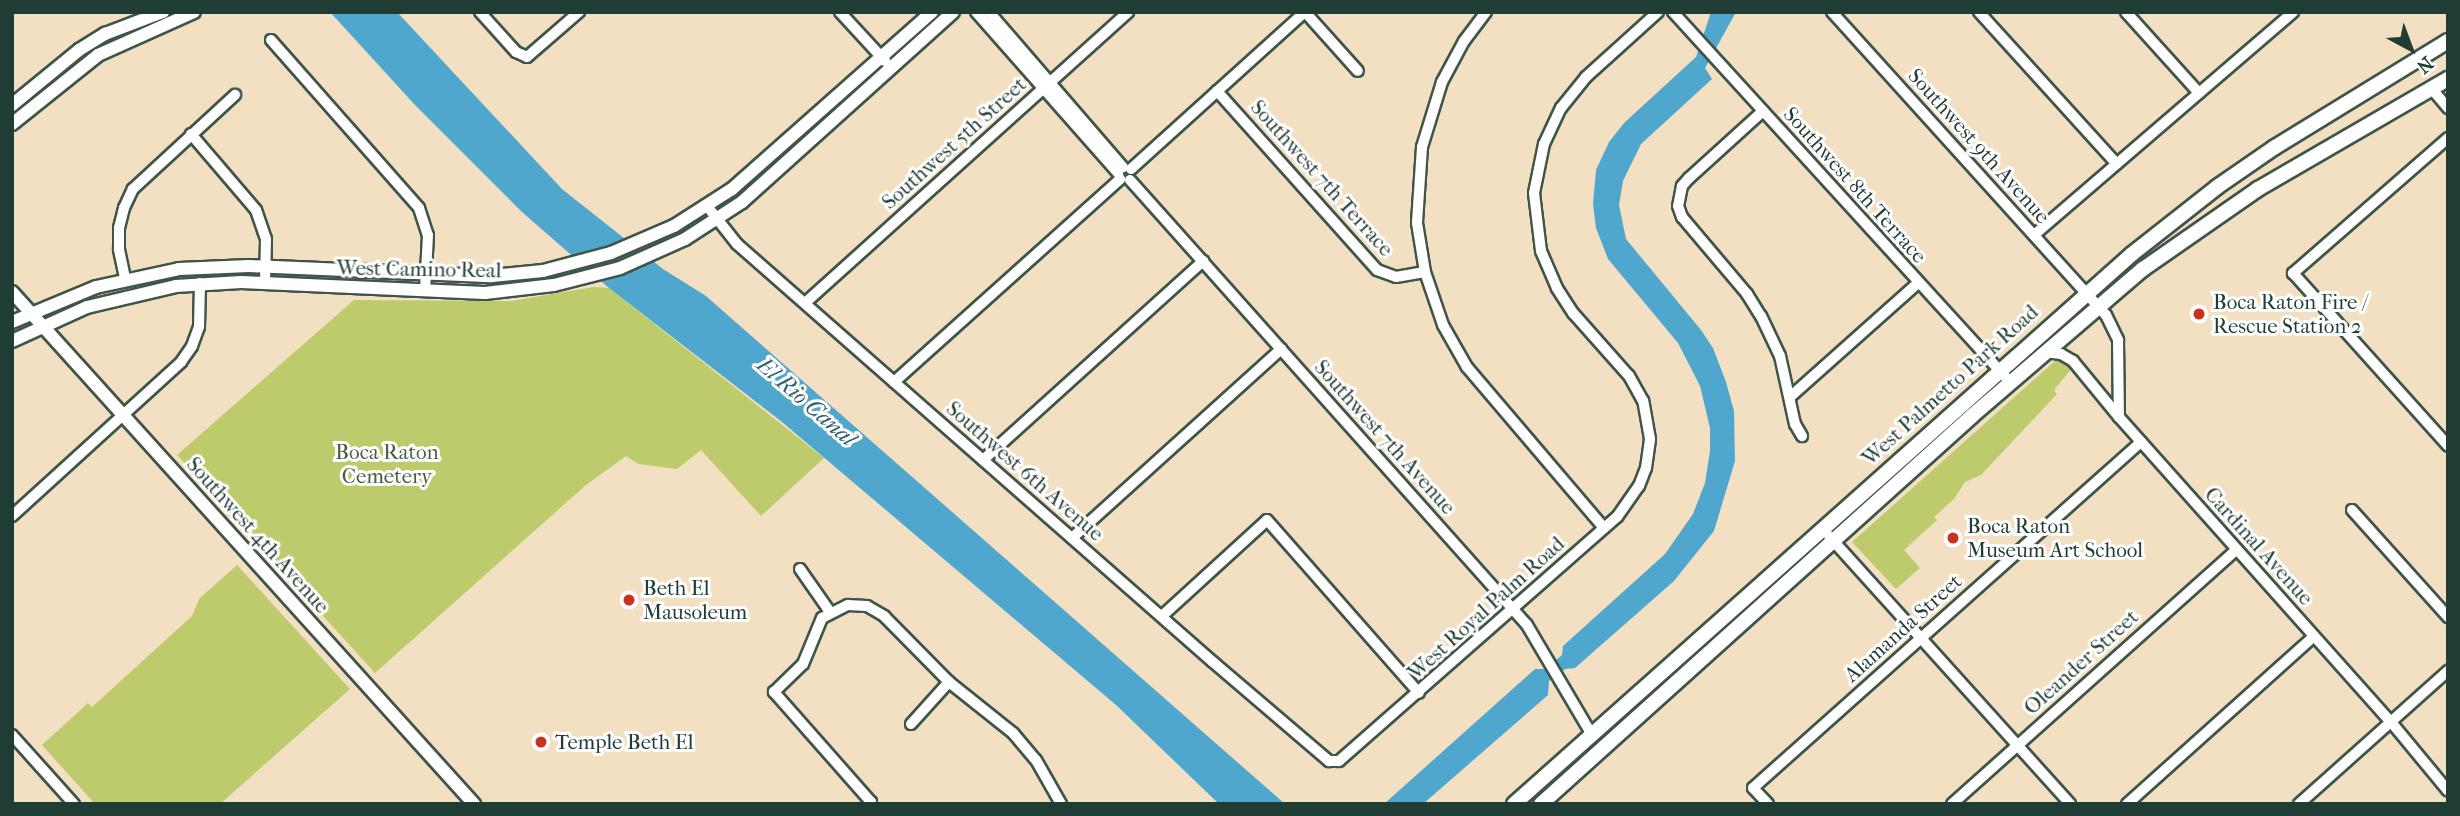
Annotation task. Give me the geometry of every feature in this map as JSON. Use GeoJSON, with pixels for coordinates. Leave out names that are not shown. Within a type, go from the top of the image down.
{"type":"FeatureCollection","features":[{"type":"Feature","properties":{"kind":"main road","name":"West Palmetto Park Road"},"geometry":{"type":"LineString","coordinates":[[1514,804],[1528,797],[1592,735],[2086,293],[2217,187],[2306,127],[2448,41]]}},
{"type":"Feature","properties":{"kind":"main road","name":"West Palmetto Park Road"},"geometry":{"type":"LineString","coordinates":[[1541,804],[2098,306],[2227,208],[2448,79]]}},
{"type":"Feature","properties":{"kind":"main road"},"geometry":{"type":"LineString","coordinates":[[1555,792],[1562,777],[1594,746],[1592,735]]}},
{"type":"Feature","properties":{"kind":"street"},"geometry":{"type":"LineString","coordinates":[[12,105],[79,50],[105,34],[163,12]]}},
{"type":"Feature","properties":{"kind":"street"},"geometry":{"type":"LineString","coordinates":[[12,124],[47,93],[98,55],[194,12]]}},
{"type":"Feature","properties":{"kind":"street"},"geometry":{"type":"LineString","coordinates":[[480,12],[516,52],[527,57],[579,12]]}},
{"type":"Feature","properties":{"kind":"street"},"geometry":{"type":"LineString","coordinates":[[840,12],[892,69]]}},
{"type":"Feature","properties":{"kind":"street","name":"West Camino Real"},"geometry":{"type":"LineString","coordinates":[[12,321],[75,293],[125,278],[196,267],[266,267],[426,275],[509,275],[573,264],[636,244],[707,206],[746,177],[932,12]]}},
{"type":"Feature","properties":{"kind":"street","name":"West Camino Real"},"geometry":{"type":"LineString","coordinates":[[12,341],[43,325],[121,297],[200,283],[265,283],[425,291],[520,290],[587,277],[650,256],[717,220],[756,191],[953,12]]}},
{"type":"Feature","properties":{"kind":"street","name":"Southwest 7th Avenue"},"geometry":{"type":"LineString","coordinates":[[976,12],[1041,90],[1125,173]]}},
{"type":"Feature","properties":{"kind":"street","name":"Southwest 7th Avenue"},"geometry":{"type":"LineString","coordinates":[[989,12],[1051,81],[1125,173],[1513,609],[1543,648],[1592,735]]}},
{"type":"Feature","properties":{"kind":"street","name":"Southwest 5th Street"},"geometry":{"type":"LineString","coordinates":[[805,303],[1128,12]]}},
{"type":"Feature","properties":{"kind":"street"},"geometry":{"type":"LineString","coordinates":[[894,382],[1305,12],[1358,71]]}},
{"type":"Feature","properties":{"kind":"street"},"geometry":{"type":"LineString","coordinates":[[1486,12],[1464,41],[1442,82],[1422,147],[1417,223],[1425,272],[1443,325],[1467,367],[1604,528]]}},
{"type":"Feature","properties":{"kind":"street","name":"West Royal Palm Road"},"geometry":{"type":"LineString","coordinates":[[1326,758],[1339,761],[1348,756],[1604,528],[1635,494],[1648,458],[1648,420],[1639,392],[1629,376],[1567,305],[1548,270],[1537,232],[1534,192],[1544,144],[1561,108],[1586,77],[1658,12]]}},
{"type":"Feature","properties":{"kind":"street","name":"Southwest 8th Terrace"},"geometry":{"type":"LineString","coordinates":[[1673,12],[2010,382]]}},
{"type":"Feature","properties":{"kind":"street","name":"Southwest 9th Avenue"},"geometry":{"type":"LineString","coordinates":[[1832,12],[2098,306]]}},
{"type":"Feature","properties":{"kind":"street"},"geometry":{"type":"LineString","coordinates":[[1979,12],[2117,164]]}},
{"type":"Feature","properties":{"kind":"street"},"geometry":{"type":"LineString","coordinates":[[2126,12],[2199,93]]}},
{"type":"Feature","properties":{"kind":"street"},"geometry":{"type":"LineString","coordinates":[[2034,235],[2199,93],[2285,14]]}},
{"type":"Feature","properties":{"kind":"street"},"geometry":{"type":"LineString","coordinates":[[271,40],[419,208],[428,235],[425,291]]}},
{"type":"Feature","properties":{"kind":"street"},"geometry":{"type":"LineString","coordinates":[[38,83],[47,93]]}},
{"type":"Feature","properties":{"kind":"street"},"geometry":{"type":"LineString","coordinates":[[2432,89],[2448,107]]}},
{"type":"Feature","properties":{"kind":"street","name":"Southwest 7th Terrace"},"geometry":{"type":"LineString","coordinates":[[1217,91],[1377,270],[1396,277],[1425,272]]}},
{"type":"Feature","properties":{"kind":"street"},"geometry":{"type":"LineString","coordinates":[[125,278],[118,238],[124,208],[140,181],[235,95]]}},
{"type":"Feature","properties":{"kind":"street"},"geometry":{"type":"LineString","coordinates":[[1763,111],[1689,177],[1679,196],[1682,217],[1761,316],[1780,356],[1795,425],[1802,436]]}},
{"type":"Feature","properties":{"kind":"street"},"geometry":{"type":"LineString","coordinates":[[191,134],[256,210],[266,239],[265,283]]}},
{"type":"Feature","properties":{"kind":"street"},"geometry":{"type":"LineString","coordinates":[[2448,138],[2293,273],[2448,446]]}},
{"type":"Feature","properties":{"kind":"street","name":"Southwest 6th Avenue"},"geometry":{"type":"LineString","coordinates":[[707,206],[729,236],[1326,758]]}},
{"type":"Feature","properties":{"kind":"street"},"geometry":{"type":"LineString","coordinates":[[650,256],[656,235]]}},
{"type":"Feature","properties":{"kind":"street"},"geometry":{"type":"LineString","coordinates":[[983,460],[1203,261]]}},
{"type":"Feature","properties":{"kind":"street"},"geometry":{"type":"LineString","coordinates":[[12,516],[174,369],[192,345],[201,317],[200,283]]}},
{"type":"Feature","properties":{"kind":"street"},"geometry":{"type":"LineString","coordinates":[[1790,397],[1919,283]]}},
{"type":"Feature","properties":{"kind":"street","name":"Southwest 4th Avenue"},"geometry":{"type":"LineString","coordinates":[[12,292],[125,414],[474,804]]}},
{"type":"Feature","properties":{"kind":"street"},"geometry":{"type":"LineString","coordinates":[[2098,306],[2111,321],[2119,340],[2119,417]]}},
{"type":"Feature","properties":{"kind":"street"},"geometry":{"type":"LineString","coordinates":[[1072,538],[1281,349]]}},
{"type":"Feature","properties":{"kind":"street","name":"Cardinal Avenue"},"geometry":{"type":"LineString","coordinates":[[2045,352],[2061,354],[2073,361],[2119,417],[2391,722],[2448,790]]}},
{"type":"Feature","properties":{"kind":"street","name":"Alamanda Street"},"geometry":{"type":"LineString","coordinates":[[1768,804],[1753,788],[2141,442]]}},
{"type":"Feature","properties":{"kind":"street"},"geometry":{"type":"LineString","coordinates":[[2352,510],[2448,617]]}},
{"type":"Feature","properties":{"kind":"street"},"geometry":{"type":"LineString","coordinates":[[1161,616],[1267,520],[1419,693]]}},
{"type":"Feature","properties":{"kind":"street"},"geometry":{"type":"LineString","coordinates":[[1822,528],[2070,804]]}},
{"type":"Feature","properties":{"kind":"street","name":"Oleander Street"},"geometry":{"type":"LineString","coordinates":[[1952,804],[2236,549]]}},
{"type":"Feature","properties":{"kind":"street"},"geometry":{"type":"LineString","coordinates":[[800,569],[830,612]]}},
{"type":"Feature","properties":{"kind":"street"},"geometry":{"type":"LineString","coordinates":[[870,803],[774,692],[803,664],[816,626],[830,612],[858,604],[876,610],[949,682],[1025,746],[1061,804]]}},
{"type":"Feature","properties":{"kind":"street"},"geometry":{"type":"LineString","coordinates":[[2127,804],[2314,636]]}},
{"type":"Feature","properties":{"kind":"street"},"geometry":{"type":"LineString","coordinates":[[2299,804],[2448,671]]}},
{"type":"Feature","properties":{"kind":"street"},"geometry":{"type":"LineString","coordinates":[[911,724],[949,682]]}},
{"type":"Feature","properties":{"kind":"street"},"geometry":{"type":"LineString","coordinates":[[12,735],[74,804]]}},
{"type":"Feature","properties":{"kind":"green space","name":"Boca Raton Cemetery"},"geometry":{"type":"Polygon","coordinates":[[[594,287],[609,288],[824,458],[761,516],[701,450],[677,469],[638,464],[626,456],[586,485],[375,673],[177,455],[354,300],[511,301],[594,287]]]}},
{"type":"Feature","properties":{"kind":"green space"},"geometry":{"type":"Polygon","coordinates":[[[2063,358],[2073,367],[2054,390],[2057,394],[1981,475],[1965,482],[1954,499],[1934,517],[1937,520],[1904,550],[1920,568],[1896,589],[1852,542],[2057,359],[2063,358]]]}},
{"type":"Feature","properties":{"kind":"green space"},"geometry":{"type":"Polygon","coordinates":[[[237,565],[350,689],[220,804],[95,804],[42,745],[88,703],[92,707],[192,616],[199,599],[237,565]]]}},
{"type":"Feature","properties":{"kind":"water","name":"El Rio Canal"},"geometry":{"type":"Polygon","coordinates":[[[330,12],[397,12],[562,189],[663,269],[706,296],[1285,804],[1219,804],[1116,705],[782,422],[609,288],[522,212],[415,105],[330,12]]]}},
{"type":"Feature","properties":{"kind":"water"},"geometry":{"type":"Polygon","coordinates":[[[1711,12],[1736,12],[1705,68],[1712,79],[1641,144],[1623,181],[1619,205],[1626,239],[1701,330],[1713,348],[1726,382],[1734,411],[1735,461],[1714,531],[1674,581],[1575,668],[1565,669],[1549,681],[1548,695],[1423,804],[1384,804],[1535,669],[1545,669],[1562,655],[1563,646],[1665,554],[1693,514],[1705,483],[1710,451],[1710,428],[1700,386],[1678,343],[1608,259],[1596,228],[1593,204],[1596,170],[1609,142],[1624,123],[1696,57],[1711,12]]]}},
{"type":"Feature","properties":{"kind":"place","name":"Boca Raton Fire / Rescue Station 2"},"geometry":{"type":"Point","coordinates":[2199,314]}},
{"type":"Feature","properties":{"kind":"place","name":"Boca Raton Museum Art School"},"geometry":{"type":"Point","coordinates":[1953,538]}},
{"type":"Feature","properties":{"kind":"place","name":"Beth El Mausoleum"},"geometry":{"type":"Point","coordinates":[629,600]}},
{"type":"Feature","properties":{"kind":"place","name":"Temple Beth El"},"geometry":{"type":"Point","coordinates":[541,742]}}]}
